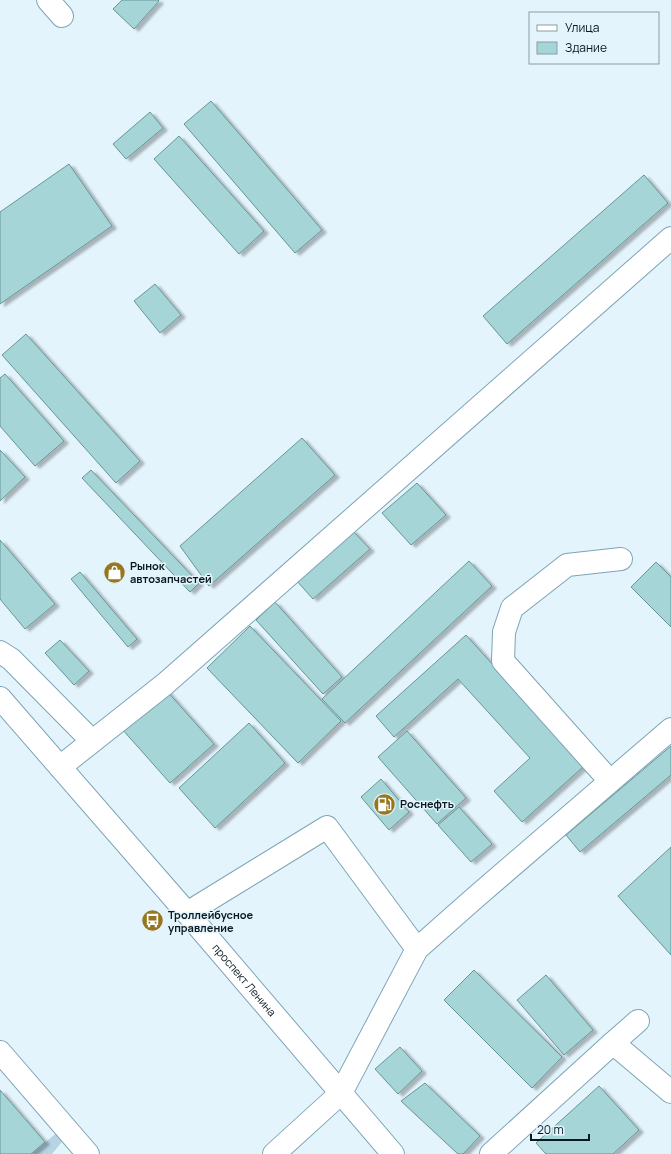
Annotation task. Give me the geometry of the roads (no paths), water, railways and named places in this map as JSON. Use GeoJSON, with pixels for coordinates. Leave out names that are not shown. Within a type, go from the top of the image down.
{"type":"FeatureCollection","features":[{"type":"Feature","properties":{"kind":"main road"},"geometry":{"type":"LineString","coordinates":[[48,0],[62,16]]}},
{"type":"Feature","properties":{"kind":"main road"},"geometry":{"type":"LineString","coordinates":[[60,768],[165,684],[671,238]]}},
{"type":"Feature","properties":{"kind":"main road"},"geometry":{"type":"LineString","coordinates":[[610,781],[503,661],[504,632],[512,608],[567,565],[621,559]]}},
{"type":"Feature","properties":{"kind":"main road"},"geometry":{"type":"LineString","coordinates":[[0,652],[11,659],[92,741]]}},
{"type":"Feature","properties":{"kind":"main road","name":"проспект Ленина"},"geometry":{"type":"LineString","coordinates":[[0,698],[187,913],[393,1154]]}},
{"type":"Feature","properties":{"kind":"main road"},"geometry":{"type":"LineString","coordinates":[[274,1154],[341,1092],[417,949],[671,729]]}},
{"type":"Feature","properties":{"kind":"main road"},"geometry":{"type":"LineString","coordinates":[[187,913],[328,827],[417,949]]}},
{"type":"Feature","properties":{"kind":"main road"},"geometry":{"type":"LineString","coordinates":[[491,1154],[638,1022]]}},
{"type":"Feature","properties":{"kind":"main road"},"geometry":{"type":"LineString","coordinates":[[613,1043],[671,1092]]}},
{"type":"Feature","properties":{"kind":"main road"},"geometry":{"type":"LineString","coordinates":[[0,1052],[88,1154]]}},
{"type":"Feature","properties":{"kind":"place","name":"Рынок автозапчастей"},"geometry":{"type":"Point","coordinates":[114,572]}},
{"type":"Feature","properties":{"kind":"place","name":"Роснефть"},"geometry":{"type":"Point","coordinates":[385,804]}},
{"type":"Feature","properties":{"kind":"place","name":"Троллейбусное управление"},"geometry":{"type":"Point","coordinates":[152,921]}}]}
